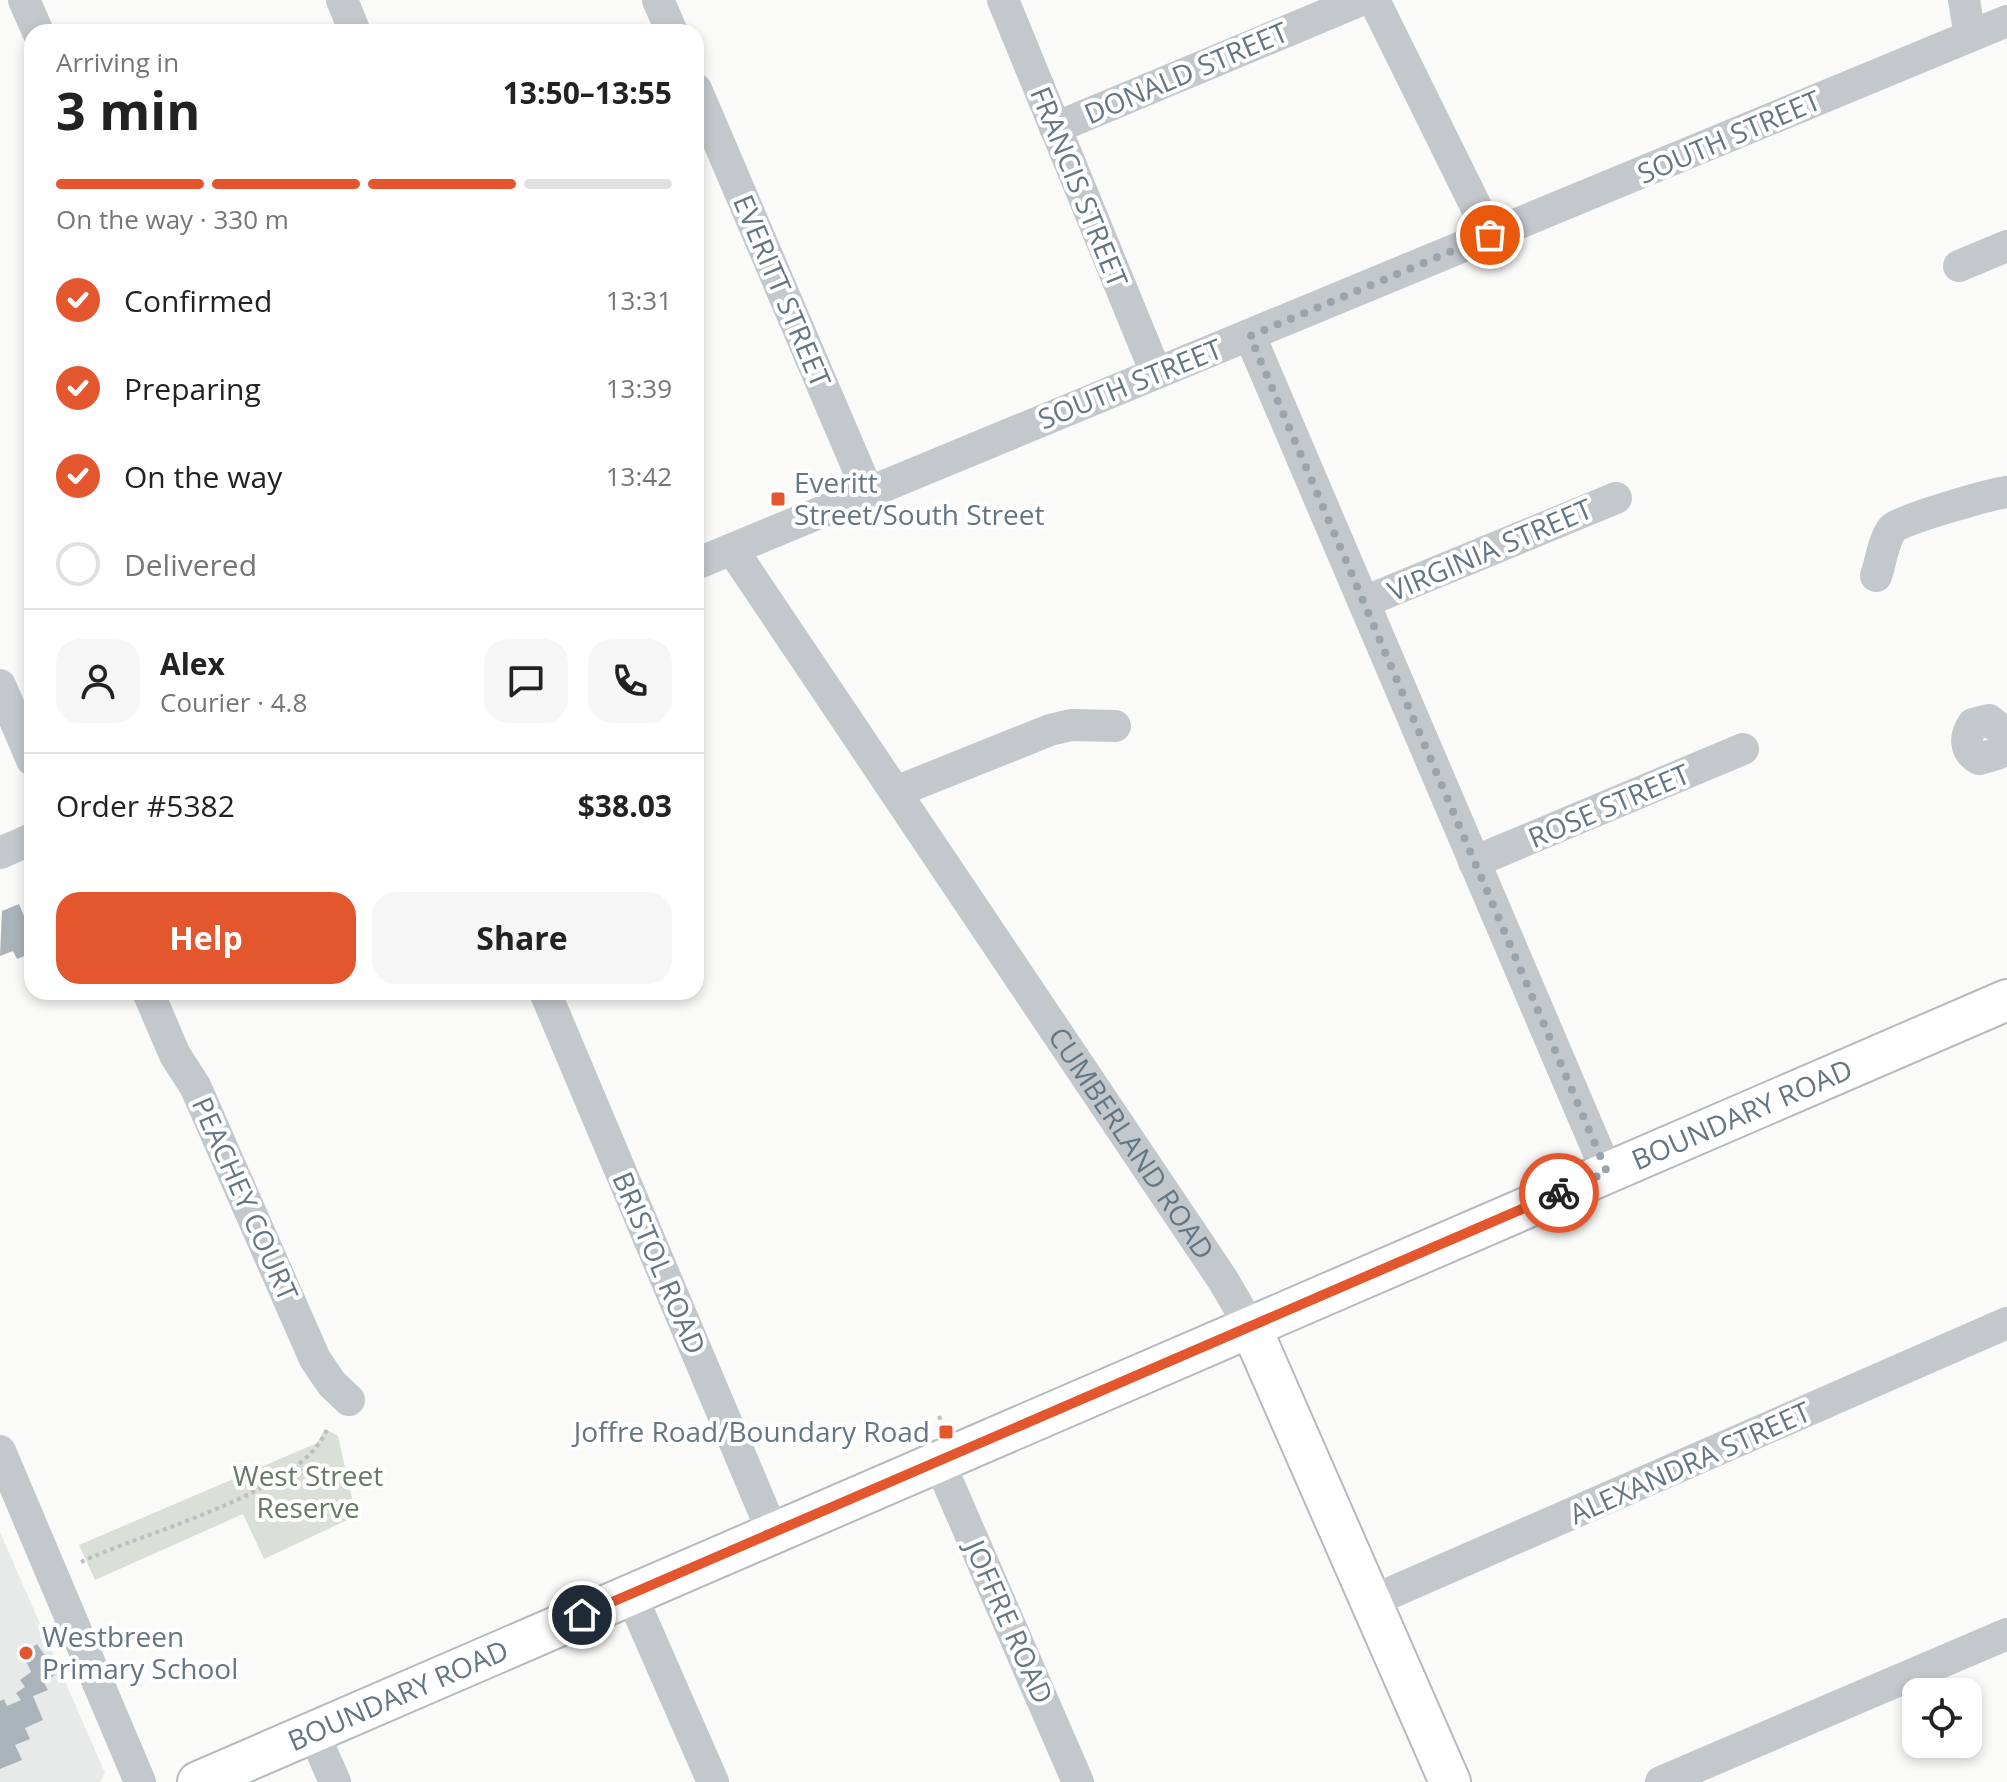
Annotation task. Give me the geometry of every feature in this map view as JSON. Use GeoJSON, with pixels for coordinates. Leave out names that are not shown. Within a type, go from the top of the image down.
{"type":"FeatureCollection","features":[{"type":"Feature","properties":{"kind":"main road","name":"BOUNDARY ROAD"},"geometry":{"type":"LineString","coordinates":[[198,1782],[773,1533],[942,1447],[1251,1328],[2007,1000]]}},
{"type":"Feature","properties":{"kind":"main road","name":"CUMBERLAND ROAD"},"geometry":{"type":"LineString","coordinates":[[1251,1328],[1450,1782]]}},
{"type":"Feature","properties":{"kind":"street"},"geometry":{"type":"LineString","coordinates":[[24,0],[34,24]]}},
{"type":"Feature","properties":{"kind":"street"},"geometry":{"type":"LineString","coordinates":[[342,0],[352,24]]}},
{"type":"Feature","properties":{"kind":"street"},"geometry":{"type":"LineString","coordinates":[[658,0],[668,24]]}},
{"type":"Feature","properties":{"kind":"street","name":"FRANCIS STREET"},"geometry":{"type":"LineString","coordinates":[[1003,0],[1156,373]]}},
{"type":"Feature","properties":{"kind":"street","name":"DONALD STREET"},"geometry":{"type":"LineString","coordinates":[[1055,128],[1361,0]]}},
{"type":"Feature","properties":{"kind":"street"},"geometry":{"type":"LineString","coordinates":[[1374,0],[1490,235]]}},
{"type":"Feature","properties":{"kind":"street"},"geometry":{"type":"LineString","coordinates":[[1964,0],[1994,33]]}},
{"type":"Feature","properties":{"kind":"street","name":"SOUTH STREET"},"geometry":{"type":"LineString","coordinates":[[704,561],[1490,235],[1994,33]]}},
{"type":"Feature","properties":{"kind":"street","name":"EVERITT STREET"},"geometry":{"type":"LineString","coordinates":[[704,108],[868,492]]}},
{"type":"Feature","properties":{"kind":"street"},"geometry":{"type":"LineString","coordinates":[[1959,266],[2007,246]]}},
{"type":"Feature","properties":{"kind":"street"},"geometry":{"type":"LineString","coordinates":[[1250,336],[1607,1172]]}},
{"type":"Feature","properties":{"kind":"street"},"geometry":{"type":"LineString","coordinates":[[1876,576],[1888,538],[1900,523],[1982,495],[2007,492]]}},
{"type":"Feature","properties":{"kind":"street","name":"VIRGINIA STREET"},"geometry":{"type":"LineString","coordinates":[[1364,602],[1616,498]]}},
{"type":"Feature","properties":{"kind":"street","name":"CUMBERLAND ROAD"},"geometry":{"type":"LineString","coordinates":[[732,549],[898,791],[1223,1280],[1251,1328]]}},
{"type":"Feature","properties":{"kind":"street"},"geometry":{"type":"LineString","coordinates":[[0,685],[24,741]]}},
{"type":"Feature","properties":{"kind":"street"},"geometry":{"type":"LineString","coordinates":[[2007,735],[1989,720],[1973,724],[1966,739],[1968,749],[1979,759],[1997,754],[2007,743]]}},
{"type":"Feature","properties":{"kind":"street"},"geometry":{"type":"LineString","coordinates":[[898,791],[1050,730],[1071,725],[1115,726]]}},
{"type":"Feature","properties":{"kind":"street","name":"ROSE STREET"},"geometry":{"type":"LineString","coordinates":[[1474,862],[1743,749]]}},
{"type":"Feature","properties":{"kind":"street"},"geometry":{"type":"LineString","coordinates":[[0,853],[24,842]]}},
{"type":"Feature","properties":{"kind":"street","name":"PEACHEY COURT"},"geometry":{"type":"LineString","coordinates":[[151,1000],[175,1055],[195,1086],[315,1359],[332,1384],[349,1400]]}},
{"type":"Feature","properties":{"kind":"street","name":"BRISTOL ROAD"},"geometry":{"type":"LineString","coordinates":[[548,1000],[773,1533]]}},
{"type":"Feature","properties":{"kind":"street","name":"ALEXANDRA STREET"},"geometry":{"type":"LineString","coordinates":[[1372,1601],[2007,1323]]}},
{"type":"Feature","properties":{"kind":"street","name":"JOFFRE ROAD"},"geometry":{"type":"LineString","coordinates":[[942,1447],[1078,1782]]}},
{"type":"Feature","properties":{"kind":"street"},"geometry":{"type":"LineString","coordinates":[[0,1451],[140,1782]]}},
{"type":"Feature","properties":{"kind":"street"},"geometry":{"type":"LineString","coordinates":[[631,1595],[713,1782]]}},
{"type":"Feature","properties":{"kind":"street"},"geometry":{"type":"LineString","coordinates":[[1661,1782],[2007,1634]]}},
{"type":"Feature","properties":{"kind":"street"},"geometry":{"type":"LineString","coordinates":[[313,1732],[335,1782]]}},
{"type":"Feature","properties":{"kind":"path"},"geometry":{"type":"LineString","coordinates":[[939,1416],[942,1447]]}},
{"type":"Feature","properties":{"kind":"path"},"geometry":{"type":"LineString","coordinates":[[81,1562],[190,1519],[271,1480],[315,1452],[327,1429]]}},
{"type":"Feature","properties":{"kind":"shaded area","name":"Westbreen Primary School"},"geometry":{"type":"Polygon","coordinates":[[[0,1532],[105,1773],[100,1782],[0,1782],[0,1532]]]}},
{"type":"Feature","properties":{"kind":"green space","name":"West Street Reserve"},"geometry":{"type":"Polygon","coordinates":[[[325,1429],[338,1436],[356,1516],[264,1559],[243,1514],[95,1580],[79,1545],[317,1443],[325,1429]]]}},
{"type":"Feature","properties":{"kind":"building"},"geometry":{"type":"Polygon","coordinates":[[[19,904],[24,916],[24,956],[17,959],[13,951],[0,956],[2,911],[19,904]]]}},
{"type":"Feature","properties":{"kind":"building"},"geometry":{"type":"Polygon","coordinates":[[[37,1644],[57,1673],[44,1683],[48,1690],[33,1696],[43,1720],[25,1728],[30,1739],[15,1745],[22,1760],[0,1769],[0,1701],[4,1699],[7,1706],[21,1700],[16,1693],[25,1687],[20,1680],[31,1672],[23,1654],[37,1644]]]}},
{"type":"Feature","properties":{"kind":"way so far"},"geometry":{"type":"LineString","coordinates":[[1490,235],[1250,336],[1607,1172],[1559,1193]]}},
{"type":"Feature","properties":{"kind":"place","name":"Everitt Street/South Street"},"geometry":{"type":"Point","coordinates":[778,499]}},
{"type":"Feature","properties":{"kind":"place","name":"Joffre Road/Boundary Road"},"geometry":{"type":"Point","coordinates":[946,1432]}},
{"type":"Feature","properties":{"kind":"place","name":"Westbreen Primary School"},"geometry":{"type":"Point","coordinates":[26,1653]}},
{"type":"Feature","properties":{"kind":"route"},"geometry":{"type":"LineString","coordinates":[[582,1615],[1559,1193]]}}]}
